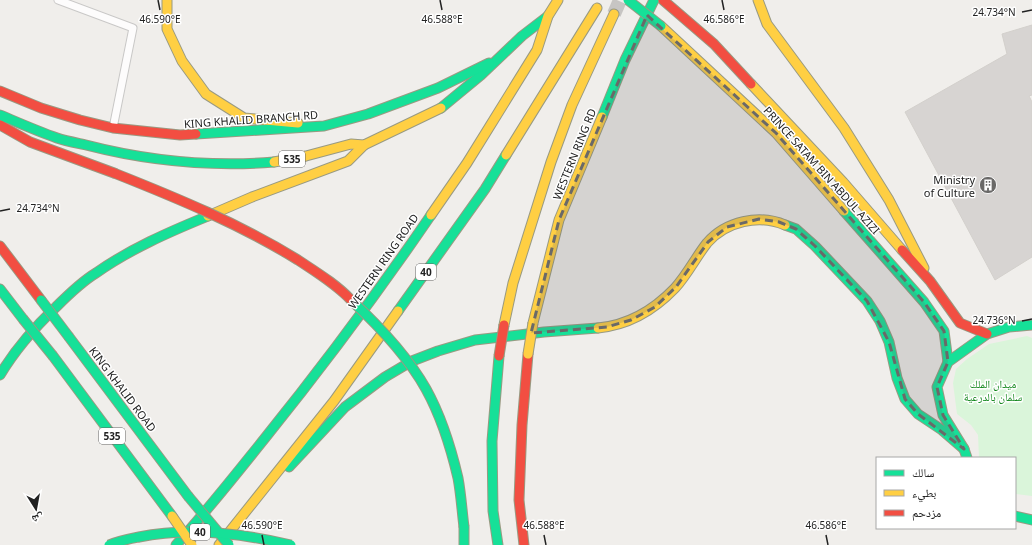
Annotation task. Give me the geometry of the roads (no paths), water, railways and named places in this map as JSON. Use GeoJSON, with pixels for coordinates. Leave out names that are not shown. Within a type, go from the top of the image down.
{"type":"FeatureCollection","features":[{"type":"Feature","properties":{"kind":"main road"},"geometry":{"type":"LineString","coordinates":[[167,0],[167,29],[182,61],[206,94],[244,118],[324,126]]}},
{"type":"Feature","properties":{"kind":"main road","name":"WESTERN RING ROAD"},"geometry":{"type":"LineString","coordinates":[[176,545],[200,519],[301,394],[398,263],[467,163],[537,50],[548,16],[558,0]]}},
{"type":"Feature","properties":{"kind":"main road","name":"PRINCE SATAM BIN ABDUL AZIZI"},"geometry":{"type":"LineString","coordinates":[[628,0],[661,26],[776,133],[924,302],[944,331],[948,362]]}},
{"type":"Feature","properties":{"kind":"main road","name":"WESTERN RING RD"},"geometry":{"type":"LineString","coordinates":[[524,545],[519,500],[522,425],[528,354],[533,323],[559,220],[626,60],[654,0]]}},
{"type":"Feature","properties":{"kind":"main road","name":"PRINCE SATAM BIN ABDUL AZIZI"},"geometry":{"type":"LineString","coordinates":[[663,0],[714,44],[843,182],[930,281],[960,324],[987,334]]}},
{"type":"Feature","properties":{"kind":"main road"},"geometry":{"type":"LineString","coordinates":[[758,0],[767,24],[844,128],[889,200],[930,281]]}},
{"type":"Feature","properties":{"kind":"main road","name":"40"},"geometry":{"type":"LineString","coordinates":[[219,545],[334,401],[485,189],[597,8]]}},
{"type":"Feature","properties":{"kind":"main road"},"geometry":{"type":"LineString","coordinates":[[498,545],[493,511],[492,441],[499,356],[513,283],[551,162],[572,105],[614,14]]}},
{"type":"Feature","properties":{"kind":"main road","name":"535"},"geometry":{"type":"LineString","coordinates":[[0,376],[11,356],[32,330],[67,296],[95,273],[134,249],[172,231],[252,197],[348,161],[364,145],[439,109],[481,75],[522,36],[548,16]]}},
{"type":"Feature","properties":{"kind":"main road","name":"KING KHALID BRANCH RD"},"geometry":{"type":"LineString","coordinates":[[0,91],[41,108],[80,120],[113,128],[180,136],[324,126],[368,114],[431,91],[498,59]]}},
{"type":"Feature","properties":{"kind":"main road","name":"535"},"geometry":{"type":"LineString","coordinates":[[0,115],[57,138],[112,152],[160,160],[216,164],[249,164],[275,162],[306,156],[351,144],[364,145]]}},
{"type":"Feature","properties":{"kind":"main road"},"geometry":{"type":"LineString","coordinates":[[0,125],[30,142],[114,173],[224,218],[263,239],[310,268],[343,291],[374,319],[399,349],[428,392],[445,435],[458,479],[464,527],[464,545]]}},
{"type":"Feature","properties":{"kind":"main road"},"geometry":{"type":"LineString","coordinates":[[237,522],[345,407],[384,377],[412,361],[438,351],[475,340],[607,326],[631,320],[655,307],[676,286],[708,242],[727,227],[742,221],[759,219],[779,222],[796,230],[815,246],[868,301],[880,321],[889,342],[897,378],[905,399],[918,414],[942,430],[965,454]]}},
{"type":"Feature","properties":{"kind":"main road","name":"KING KHALID ROAD"},"geometry":{"type":"LineString","coordinates":[[0,246],[188,496],[229,545]]}},
{"type":"Feature","properties":{"kind":"main road","name":"535"},"geometry":{"type":"LineString","coordinates":[[0,289],[53,356],[192,545]]}},
{"type":"Feature","properties":{"kind":"main road"},"geometry":{"type":"LineString","coordinates":[[965,454],[943,415],[937,387],[948,362],[987,334],[1009,327],[1032,325]]}},
{"type":"Feature","properties":{"kind":"main road"},"geometry":{"type":"LineString","coordinates":[[1016,516],[1032,520]]}},
{"type":"Feature","properties":{"kind":"main road","name":"40"},"geometry":{"type":"LineString","coordinates":[[109,545],[152,534],[205,531],[269,539],[291,545]]}},
{"type":"Feature","properties":{"kind":"street"},"geometry":{"type":"LineString","coordinates":[[63,1],[133,28],[113,128]]}},
{"type":"Feature","properties":{"kind":"tunnel"},"geometry":{"type":"LineString","coordinates":[[614,14],[620,0]]}},
{"type":"Feature","properties":{"kind":"place","name":"Ministry of Culture"},"geometry":{"type":"Point","coordinates":[988,185]}},
{"type":"Feature","properties":{"kind":"park label","name":"ميدان الملك سلمان بالدرعية"},"geometry":{"type":"Point","coordinates":[993,389]}}]}
